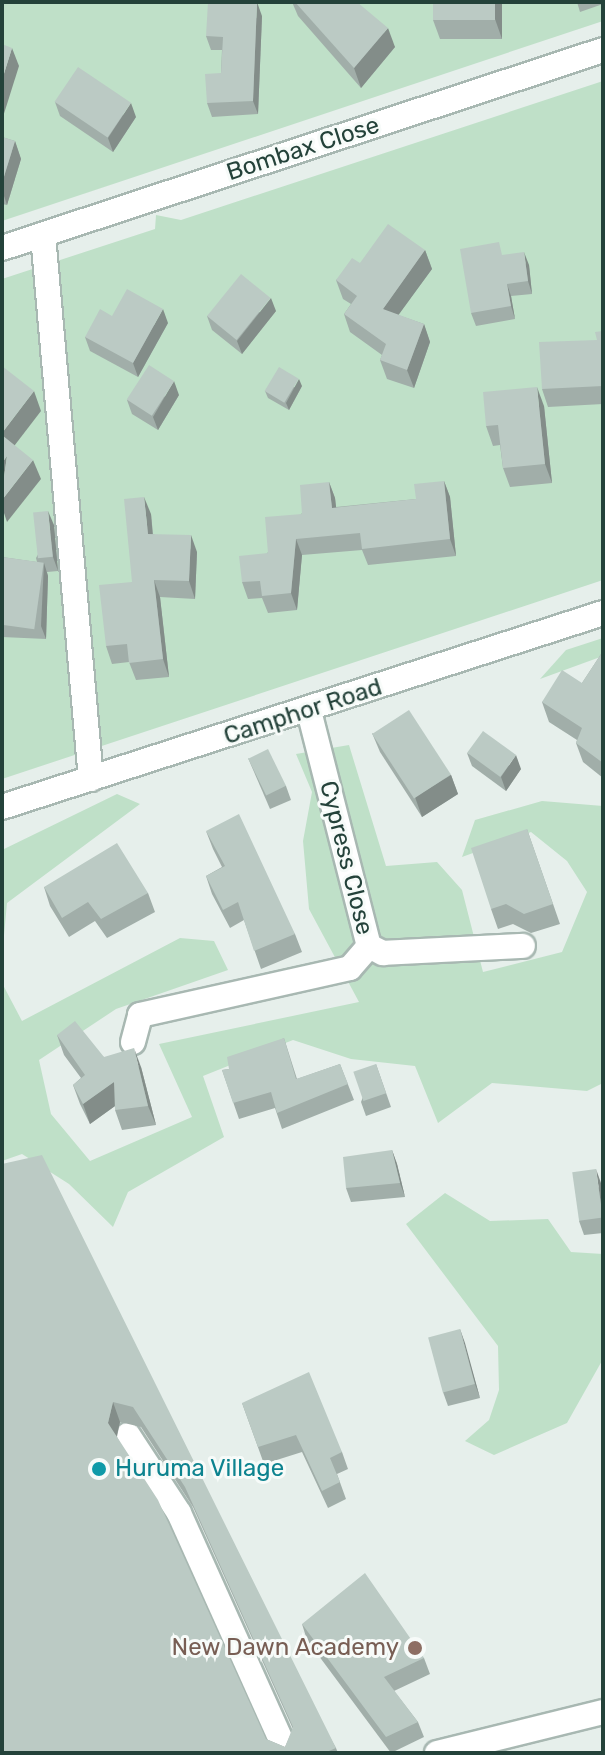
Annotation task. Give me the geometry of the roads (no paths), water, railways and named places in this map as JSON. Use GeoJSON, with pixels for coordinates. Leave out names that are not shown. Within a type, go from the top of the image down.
{"type":"FeatureCollection","features":[{"type":"Feature","properties":{"kind":"street","name":"Bombax Close"},"geometry":{"type":"LineString","coordinates":[[2,248],[603,50]]}},
{"type":"Feature","properties":{"kind":"street"},"geometry":{"type":"LineString","coordinates":[[43,235],[91,779]]}},
{"type":"Feature","properties":{"kind":"street","name":"Camphor Road"},"geometry":{"type":"LineString","coordinates":[[2,807],[309,711],[603,613]]}},
{"type":"Feature","properties":{"kind":"street","name":"Cypress Close"},"geometry":{"type":"LineString","coordinates":[[309,711],[369,946],[383,953],[523,946]]}},
{"type":"Feature","properties":{"kind":"street"},"geometry":{"type":"LineString","coordinates":[[133,1042],[140,1015],[350,968],[369,946]]}},
{"type":"Feature","properties":{"kind":"street"},"geometry":{"type":"LineString","coordinates":[[128,1435],[179,1513],[287,1753]]}},
{"type":"Feature","properties":{"kind":"street"},"geometry":{"type":"LineString","coordinates":[[437,1753],[603,1712]]}},
{"type":"Feature","properties":{"kind":"place","name":"Huruma Village"},"geometry":{"type":"Point","coordinates":[99,1469]}},
{"type":"Feature","properties":{"kind":"place","name":"New Dawn Academy"},"geometry":{"type":"Point","coordinates":[415,1648]}}]}
